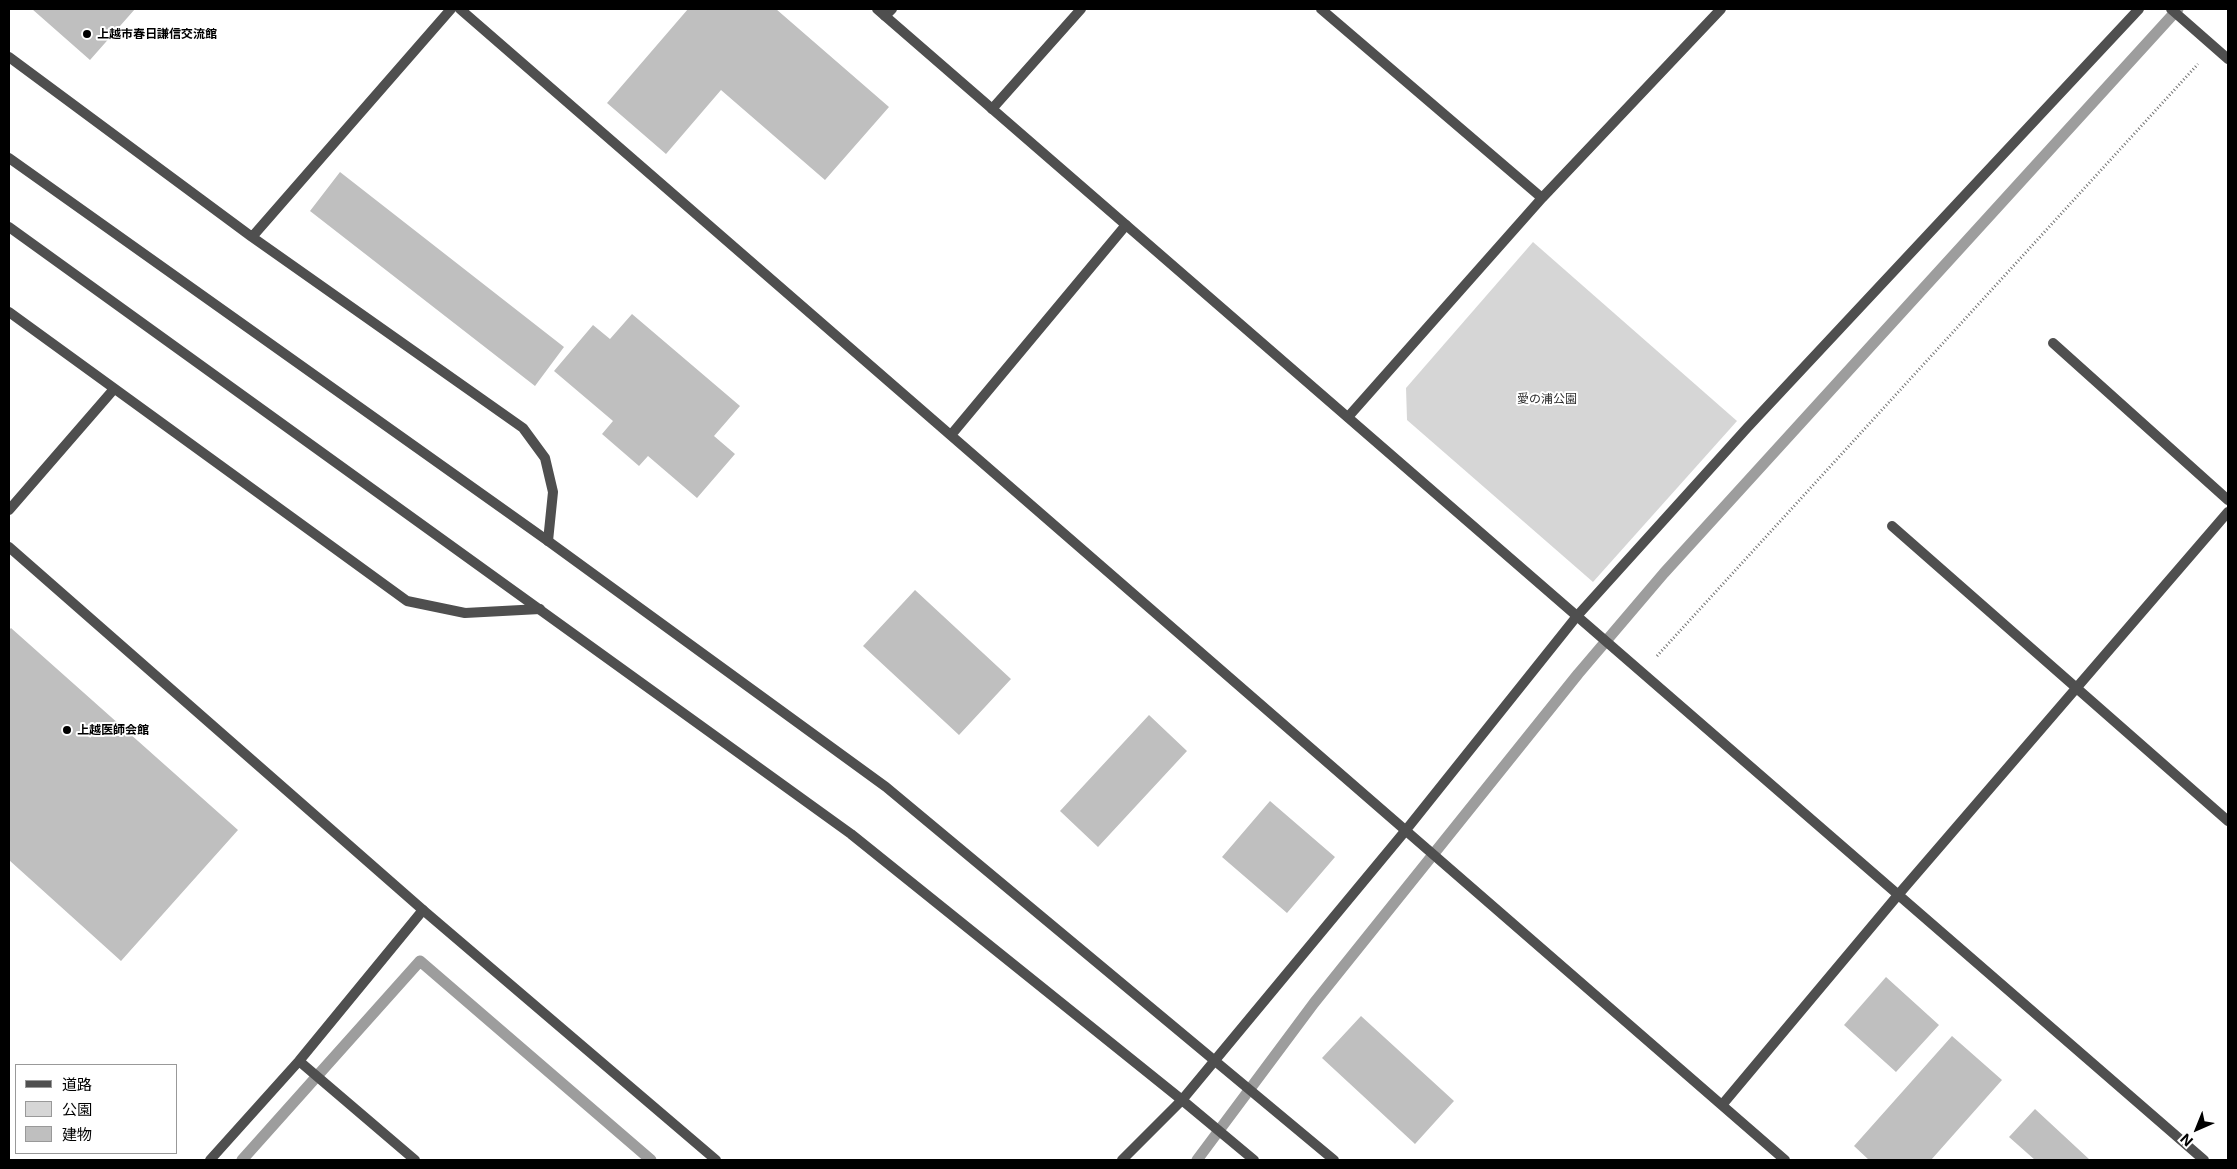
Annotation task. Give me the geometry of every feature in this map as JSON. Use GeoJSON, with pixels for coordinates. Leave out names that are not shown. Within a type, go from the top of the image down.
{"type":"FeatureCollection","features":[{"type":"Feature","properties":{"kind":"street"},"geometry":{"type":"LineString","coordinates":[[252,237],[451,9]]}},
{"type":"Feature","properties":{"kind":"street"},"geometry":{"type":"LineString","coordinates":[[460,9],[1785,1160]]}},
{"type":"Feature","properties":{"kind":"street"},"geometry":{"type":"LineString","coordinates":[[877,9],[889,12],[992,108],[1126,225],[2204,1160]]}},
{"type":"Feature","properties":{"kind":"street"},"geometry":{"type":"LineString","coordinates":[[992,108],[1081,9]]}},
{"type":"Feature","properties":{"kind":"street"},"geometry":{"type":"LineString","coordinates":[[1321,9],[1542,198]]}},
{"type":"Feature","properties":{"kind":"street"},"geometry":{"type":"LineString","coordinates":[[1348,417],[1542,198],[1721,9]]}},
{"type":"Feature","properties":{"kind":"street"},"geometry":{"type":"LineString","coordinates":[[1122,1160],[1182,1100],[1406,830],[1577,616],[1747,428],[2139,9]]}},
{"type":"Feature","properties":{"kind":"street"},"geometry":{"type":"LineString","coordinates":[[2171,9],[2228,59]]}},
{"type":"Feature","properties":{"kind":"street"},"geometry":{"type":"LineString","coordinates":[[9,58],[252,237],[523,428],[545,458],[553,492],[548,541]]}},
{"type":"Feature","properties":{"kind":"street"},"geometry":{"type":"LineString","coordinates":[[9,158],[548,541],[886,787],[1334,1160]]}},
{"type":"Feature","properties":{"kind":"street"},"geometry":{"type":"LineString","coordinates":[[951,435],[1126,225]]}},
{"type":"Feature","properties":{"kind":"street"},"geometry":{"type":"LineString","coordinates":[[9,227],[851,834],[1254,1160]]}},
{"type":"Feature","properties":{"kind":"street"},"geometry":{"type":"LineString","coordinates":[[9,312],[407,601],[466,612],[540,609]]}},
{"type":"Feature","properties":{"kind":"street"},"geometry":{"type":"LineString","coordinates":[[2053,343],[2228,500]]}},
{"type":"Feature","properties":{"kind":"street"},"geometry":{"type":"LineString","coordinates":[[9,510],[114,389]]}},
{"type":"Feature","properties":{"kind":"street"},"geometry":{"type":"LineString","coordinates":[[1722,1105],[1898,896],[2228,512]]}},
{"type":"Feature","properties":{"kind":"street"},"geometry":{"type":"LineString","coordinates":[[1892,526],[2078,687],[2228,821]]}},
{"type":"Feature","properties":{"kind":"street"},"geometry":{"type":"LineString","coordinates":[[9,547],[423,910],[716,1160]]}},
{"type":"Feature","properties":{"kind":"street"},"geometry":{"type":"LineString","coordinates":[[210,1160],[299,1061],[423,910]]}},
{"type":"Feature","properties":{"kind":"street"},"geometry":{"type":"LineString","coordinates":[[299,1061],[415,1160]]}},
{"type":"Feature","properties":{"kind":"path"},"geometry":{"type":"LineString","coordinates":[[1642,673],[2214,46]]}},
{"type":"Feature","properties":{"kind":"green space","name":"愛の浦公園"},"geometry":{"type":"Polygon","coordinates":[[[1533,242],[1737,421],[1593,582],[1407,420],[1406,388],[1533,242]]]}},
{"type":"Feature","properties":{"kind":"building","name":"上越市春日謙信交流館"},"geometry":{"type":"Polygon","coordinates":[[[32,9],[135,9],[90,60],[32,9]]]}},
{"type":"Feature","properties":{"kind":"building"},"geometry":{"type":"Polygon","coordinates":[[[688,9],[776,9],[889,107],[825,180],[721,90],[666,154],[607,103],[688,9]]]}},
{"type":"Feature","properties":{"kind":"building"},"geometry":{"type":"Polygon","coordinates":[[[340,172],[564,347],[535,386],[310,211],[340,172]]]}},
{"type":"Feature","properties":{"kind":"building"},"geometry":{"type":"Polygon","coordinates":[[[632,314],[740,406],[714,436],[735,454],[697,498],[648,456],[639,466],[602,434],[613,421],[554,371],[593,325],[610,339],[632,314]]]}},
{"type":"Feature","properties":{"kind":"building"},"geometry":{"type":"Polygon","coordinates":[[[915,590],[1011,679],[959,735],[863,646],[915,590]]]}},
{"type":"Feature","properties":{"kind":"building","name":"上越医師会館"},"geometry":{"type":"Polygon","coordinates":[[[11,628],[238,830],[121,961],[9,860],[9,630],[11,628]]]}},
{"type":"Feature","properties":{"kind":"building"},"geometry":{"type":"Polygon","coordinates":[[[1149,715],[1187,751],[1098,847],[1060,811],[1149,715]]]}},
{"type":"Feature","properties":{"kind":"building"},"geometry":{"type":"Polygon","coordinates":[[[1270,801],[1335,857],[1287,913],[1222,857],[1270,801]]]}},
{"type":"Feature","properties":{"kind":"building"},"geometry":{"type":"Polygon","coordinates":[[[1886,977],[1939,1025],[1896,1072],[1844,1025],[1886,977]]]}},
{"type":"Feature","properties":{"kind":"building"},"geometry":{"type":"Polygon","coordinates":[[[1361,1016],[1454,1101],[1415,1144],[1322,1058],[1361,1016]]]}},
{"type":"Feature","properties":{"kind":"building"},"geometry":{"type":"Polygon","coordinates":[[[1952,1036],[2002,1080],[1931,1160],[1869,1160],[1854,1146],[1952,1036]]]}},
{"type":"Feature","properties":{"kind":"building"},"geometry":{"type":"Polygon","coordinates":[[[2035,1109],[2090,1160],[2035,1160],[2009,1137],[2035,1109]]]}},
{"type":"Feature","properties":{"kind":"waterway"},"geometry":{"type":"LineString","coordinates":[[1197,1160],[1314,1003],[1578,674],[1664,573],[2178,9]]}},
{"type":"Feature","properties":{"kind":"waterway"},"geometry":{"type":"LineString","coordinates":[[242,1160],[420,961],[651,1160]]}},
{"type":"Feature","properties":{"kind":"place","name":"上越市春日謙信交流館"},"geometry":{"type":"Point","coordinates":[87,34]}},
{"type":"Feature","properties":{"kind":"place","name":"上越医師会館"},"geometry":{"type":"Point","coordinates":[67,730]}}]}
